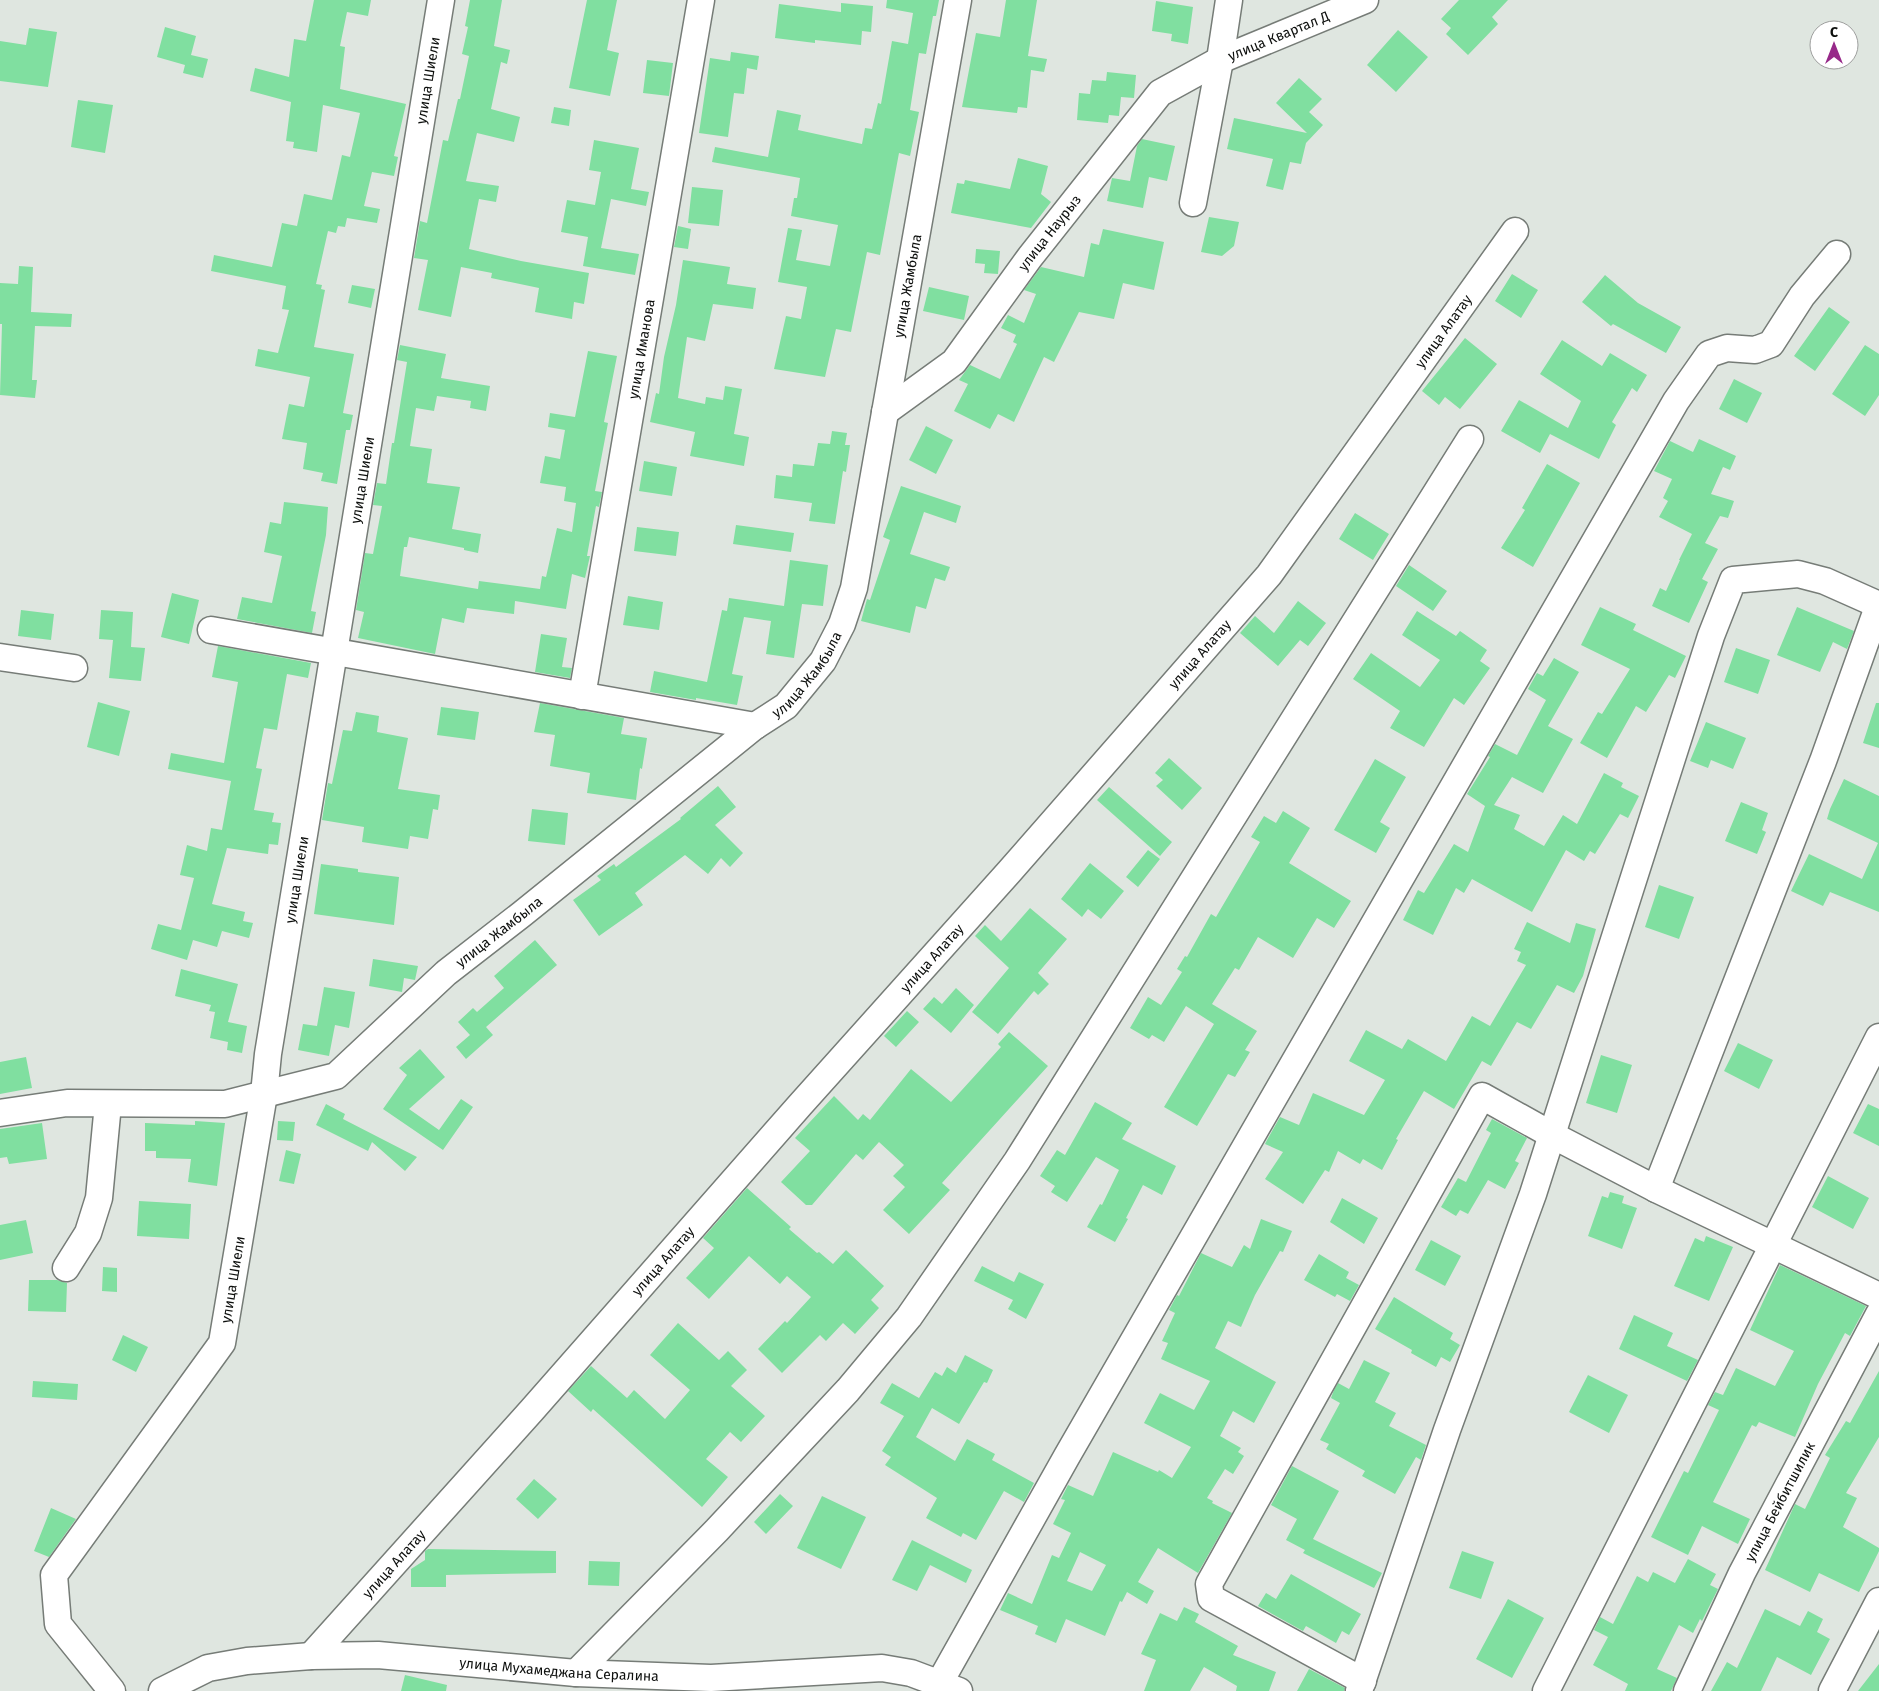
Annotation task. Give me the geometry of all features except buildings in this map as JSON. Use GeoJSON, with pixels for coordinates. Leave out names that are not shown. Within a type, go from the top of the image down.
{"type":"FeatureCollection","features":[{"type":"Feature","properties":{"kind":"street","name":"улица Шиели"},"geometry":{"type":"LineString","coordinates":[[112,1691],[58,1624],[54,1575],[222,1343],[264,1094],[268,1054],[332,653],[441,0]]}},
{"type":"Feature","properties":{"kind":"street","name":"улица Иманова"},"geometry":{"type":"LineString","coordinates":[[582,696],[701,0]]}},
{"type":"Feature","properties":{"kind":"street","name":"улица Жамбыла"},"geometry":{"type":"LineString","coordinates":[[0,1113],[67,1103],[226,1104],[336,1076],[446,972],[522,914],[755,726],[786,706],[823,661],[842,624],[854,588],[958,0]]}},
{"type":"Feature","properties":{"kind":"street"},"geometry":{"type":"LineString","coordinates":[[1192,203],[1220,60],[1229,0]]}},
{"type":"Feature","properties":{"kind":"street","name":"улица Квартал Д"},"geometry":{"type":"LineString","coordinates":[[1220,60],[1365,0]]}},
{"type":"Feature","properties":{"kind":"street","name":"улица Наурыз"},"geometry":{"type":"LineString","coordinates":[[885,412],[954,362],[1030,257],[1160,93],[1220,60]]}},
{"type":"Feature","properties":{"kind":"street","name":"улица Алатау"},"geometry":{"type":"LineString","coordinates":[[311,1656],[1009,872],[1269,575],[1515,231]]}},
{"type":"Feature","properties":{"kind":"street"},"geometry":{"type":"LineString","coordinates":[[949,1687],[1077,1439],[1676,401],[1709,354],[1727,348],[1754,350],[1771,344],[1802,296],[1837,254]]}},
{"type":"Feature","properties":{"kind":"street"},"geometry":{"type":"LineString","coordinates":[[576,1673],[717,1530],[848,1390],[909,1317],[1016,1161],[1470,439]]}},
{"type":"Feature","properties":{"kind":"street"},"geometry":{"type":"LineString","coordinates":[[1656,1188],[1823,761],[1879,604],[1825,581],[1798,574],[1733,580],[1711,636],[1552,1135],[1533,1194],[1447,1430],[1361,1686],[1211,1598],[1210,1584],[1482,1096],[1552,1135],[1656,1188],[1879,1296]]}},
{"type":"Feature","properties":{"kind":"street"},"geometry":{"type":"LineString","coordinates":[[211,630],[332,653],[755,726]]}},
{"type":"Feature","properties":{"kind":"street"},"geometry":{"type":"LineString","coordinates":[[0,657],[74,668]]}},
{"type":"Feature","properties":{"kind":"street"},"geometry":{"type":"LineString","coordinates":[[1546,1691],[1879,1037]]}},
{"type":"Feature","properties":{"kind":"street"},"geometry":{"type":"LineString","coordinates":[[66,1268],[88,1234],[99,1198],[108,1104]]}},
{"type":"Feature","properties":{"kind":"street","name":"улица Бейбитшилик"},"geometry":{"type":"LineString","coordinates":[[1687,1691],[1742,1573],[1879,1314]]}},
{"type":"Feature","properties":{"kind":"street"},"geometry":{"type":"LineString","coordinates":[[1832,1691],[1879,1601]]}},
{"type":"Feature","properties":{"kind":"street","name":"улица Мухамеджана Сералина"},"geometry":{"type":"LineString","coordinates":[[162,1691],[208,1668],[247,1661],[311,1656],[378,1655],[576,1673],[711,1678],[882,1668],[911,1673],[949,1687]]}}]}
